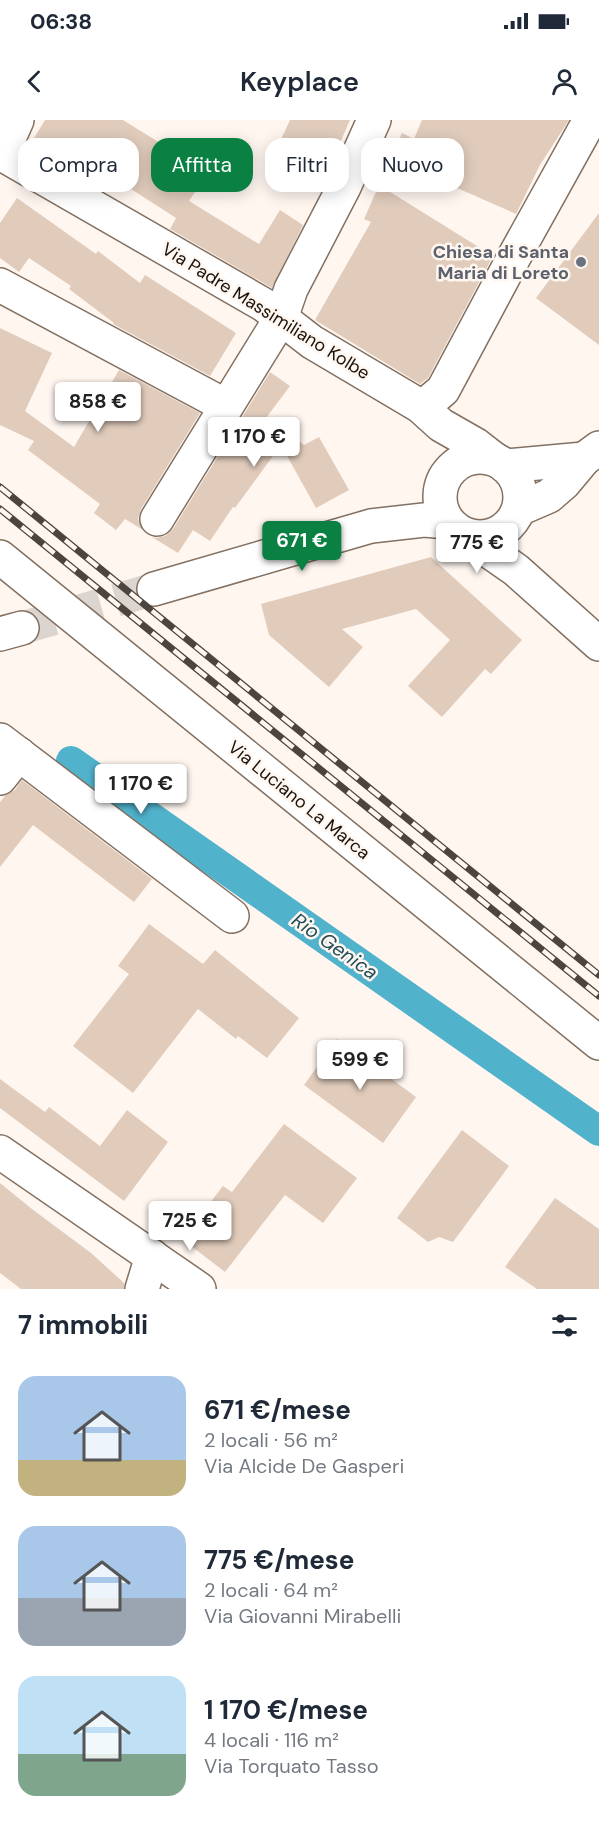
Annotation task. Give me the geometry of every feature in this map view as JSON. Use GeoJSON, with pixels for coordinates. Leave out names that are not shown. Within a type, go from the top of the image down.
{"type":"FeatureCollection","features":[{"type":"Feature","properties":{"kind":"street"},"geometry":{"type":"LineString","coordinates":[[1,154],[17,120]]}},
{"type":"Feature","properties":{"kind":"street"},"geometry":{"type":"LineString","coordinates":[[157,519],[281,318],[291,289],[344,187],[374,120]]}},
{"type":"Feature","properties":{"kind":"street"},"geometry":{"type":"LineString","coordinates":[[420,406],[443,390],[513,257],[590,120]]}},
{"type":"Feature","properties":{"kind":"street","name":"Via Padre Massimiliano Kolbe"},"geometry":{"type":"LineString","coordinates":[[1,154],[264,305],[312,342],[420,406],[441,425],[476,445],[500,463]]}},
{"type":"Feature","properties":{"kind":"street"},"geometry":{"type":"LineString","coordinates":[[0,285],[226,406]]}},
{"type":"Feature","properties":{"kind":"street"},"geometry":{"type":"LineString","coordinates":[[591,453],[500,463],[481,457],[468,459],[457,464],[447,473],[441,485],[439,498],[441,511],[457,529],[516,570],[599,644]]}},
{"type":"Feature","properties":{"kind":"street"},"geometry":{"type":"LineString","coordinates":[[154,589],[371,526],[424,520],[482,538],[496,535],[508,527],[518,512],[549,496],[591,453]]}},
{"type":"Feature","properties":{"kind":"street"},"geometry":{"type":"LineString","coordinates":[[500,463],[515,478],[520,493],[514,545],[516,570]]}},
{"type":"Feature","properties":{"kind":"street","name":"Via Luciano La Marca"},"geometry":{"type":"LineString","coordinates":[[0,557],[599,1043]]}},
{"type":"Feature","properties":{"kind":"street"},"geometry":{"type":"LineString","coordinates":[[6,757],[232,916]]}},
{"type":"Feature","properties":{"kind":"street"},"geometry":{"type":"LineString","coordinates":[[0,1152],[199,1289]]}},
{"type":"Feature","properties":{"kind":"street"},"geometry":{"type":"LineString","coordinates":[[142,1289],[152,1256]]}},
{"type":"Feature","properties":{"kind":"building"},"geometry":{"type":"Polygon","coordinates":[[[45,120],[123,120],[152,138],[151,192],[195,192],[189,201],[259,244],[280,210],[303,225],[272,288],[170,229],[176,218],[136,192],[139,192],[139,138],[34,138],[45,120]]]}},
{"type":"Feature","properties":{"kind":"building"},"geometry":{"type":"Polygon","coordinates":[[[290,120],[350,120],[342,138],[282,138],[290,120]]]}},
{"type":"Feature","properties":{"kind":"building"},"geometry":{"type":"Polygon","coordinates":[[[422,120],[569,120],[540,165],[516,214],[464,191],[464,138],[414,138],[422,120]]]}},
{"type":"Feature","properties":{"kind":"building"},"geometry":{"type":"Polygon","coordinates":[[[402,133],[412,138],[400,138],[402,133]]]}},
{"type":"Feature","properties":{"kind":"building"},"geometry":{"type":"Polygon","coordinates":[[[376,192],[390,192],[493,256],[428,378],[420,384],[315,320],[371,222],[364,219],[376,192]]]}},
{"type":"Feature","properties":{"kind":"building"},"geometry":{"type":"Polygon","coordinates":[[[17,198],[96,254],[98,251],[140,283],[145,275],[236,333],[210,376],[113,324],[69,289],[71,286],[29,258],[19,272],[0,258],[0,223],[17,198]]]}},
{"type":"Feature","properties":{"kind":"building","name":"Chiesa di Santa Maria di Loreto"},"geometry":{"type":"Polygon","coordinates":[[[599,213],[599,345],[536,298],[599,213]]]}},
{"type":"Feature","properties":{"kind":"building"},"geometry":{"type":"Polygon","coordinates":[[[0,328],[52,353],[25,411],[74,447],[119,370],[200,413],[141,509],[138,519],[143,530],[125,519],[116,530],[94,513],[100,504],[28,450],[34,441],[0,425],[0,328]]]}},
{"type":"Feature","properties":{"kind":"building"},"geometry":{"type":"Polygon","coordinates":[[[270,372],[290,386],[266,418],[304,445],[319,437],[349,490],[316,508],[281,445],[210,541],[193,530],[178,553],[152,537],[165,536],[173,529],[270,372]]]}},
{"type":"Feature","properties":{"kind":"building"},"geometry":{"type":"Polygon","coordinates":[[[431,557],[522,640],[491,674],[485,669],[442,717],[408,686],[450,640],[416,609],[342,629],[363,647],[329,687],[269,635],[261,604],[431,557]]]}},
{"type":"Feature","properties":{"kind":"building"},"geometry":{"type":"Polygon","coordinates":[[[22,780],[152,879],[134,902],[33,825],[0,867],[0,802],[15,790],[22,780]]]}},
{"type":"Feature","properties":{"kind":"building"},"geometry":{"type":"Polygon","coordinates":[[[149,924],[203,964],[215,950],[299,1018],[267,1058],[238,1036],[236,1039],[198,1009],[133,1093],[73,1046],[129,974],[118,966],[149,924]]]}},
{"type":"Feature","properties":{"kind":"building"},"geometry":{"type":"Polygon","coordinates":[[[337,1039],[416,1097],[383,1143],[304,1085],[337,1039]]]}},
{"type":"Feature","properties":{"kind":"building"},"geometry":{"type":"Polygon","coordinates":[[[0,1079],[45,1112],[49,1107],[100,1146],[127,1110],[168,1142],[124,1201],[0,1108],[0,1079]]]}},
{"type":"Feature","properties":{"kind":"building"},"geometry":{"type":"Polygon","coordinates":[[[284,1124],[357,1178],[323,1223],[285,1195],[225,1272],[182,1239],[223,1186],[232,1192],[284,1124]]]}},
{"type":"Feature","properties":{"kind":"building"},"geometry":{"type":"Polygon","coordinates":[[[462,1130],[509,1166],[453,1242],[439,1237],[428,1242],[397,1218],[462,1130]]]}},
{"type":"Feature","properties":{"kind":"building"},"geometry":{"type":"Polygon","coordinates":[[[0,1183],[91,1253],[124,1283],[124,1289],[21,1289],[0,1273],[0,1183]]]}},
{"type":"Feature","properties":{"kind":"building"},"geometry":{"type":"Polygon","coordinates":[[[555,1198],[599,1229],[599,1289],[537,1289],[505,1267],[555,1198]]]}},
{"type":"Feature","properties":{"kind":"waterway","name":"Rio Genica"},"geometry":{"type":"LineString","coordinates":[[71,761],[599,1131]]}},
{"type":"Feature","properties":{"kind":"tunnel"},"geometry":{"type":"LineString","coordinates":[[22,628],[154,589]]}},
{"type":"Feature","properties":{"kind":"railway"},"geometry":{"type":"LineString","coordinates":[[0,487],[599,975]]}},
{"type":"Feature","properties":{"kind":"railway"},"geometry":{"type":"LineString","coordinates":[[0,509],[599,996]]}},
{"type":"Feature","properties":{"kind":"place","name":"Chiesa di Santa Maria di Loreto"},"geometry":{"type":"Point","coordinates":[581,262]}}]}
